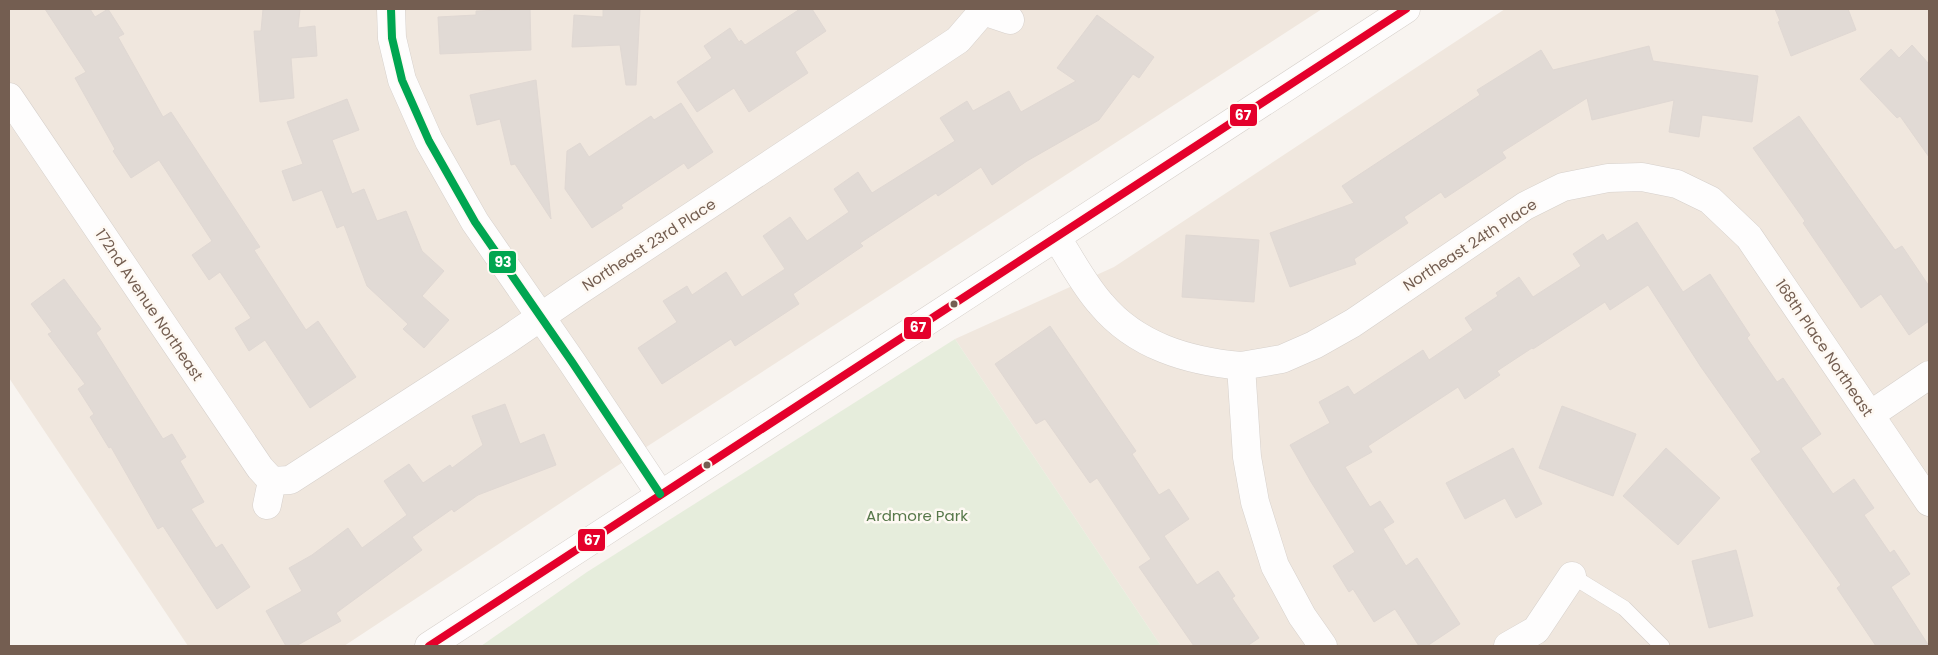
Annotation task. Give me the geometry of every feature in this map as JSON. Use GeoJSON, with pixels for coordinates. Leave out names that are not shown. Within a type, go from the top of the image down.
{"type":"FeatureCollection","features":[{"type":"Feature","properties":{"kind":"street"},"geometry":{"type":"LineString","coordinates":[[391,9],[392,38],[402,80],[429,141],[475,222],[660,494]]}},
{"type":"Feature","properties":{"kind":"street"},"geometry":{"type":"LineString","coordinates":[[429,646],[1406,9]]}},
{"type":"Feature","properties":{"kind":"street"},"geometry":{"type":"LineString","coordinates":[[982,10],[1010,20]]}},
{"type":"Feature","properties":{"kind":"street","name":"Northeast 23rd Place"},"geometry":{"type":"LineString","coordinates":[[307,470],[958,40],[982,10]]}},
{"type":"Feature","properties":{"kind":"street","name":"172nd Avenue Northeast"},"geometry":{"type":"LineString","coordinates":[[9,97],[260,468],[270,493],[307,470]]}},
{"type":"Feature","properties":{"kind":"street","name":"Northeast 24th Place"},"geometry":{"type":"LineString","coordinates":[[1056,237],[1100,304],[1119,323],[1141,339],[1179,355],[1241,366],[1282,359],[1314,345],[1353,323],[1525,206],[1564,187],[1608,178],[1642,177],[1677,184],[1710,200]]}},
{"type":"Feature","properties":{"kind":"street","name":"168th Place Northeast"},"geometry":{"type":"LineString","coordinates":[[1710,200],[1749,238],[1929,502]]}},
{"type":"Feature","properties":{"kind":"street"},"geometry":{"type":"LineString","coordinates":[[1241,366],[1248,457],[1255,502],[1274,566],[1302,616],[1323,646]]}},
{"type":"Feature","properties":{"kind":"street"},"geometry":{"type":"LineString","coordinates":[[1870,415],[1929,376]]}},
{"type":"Feature","properties":{"kind":"street"},"geometry":{"type":"LineString","coordinates":[[1508,646],[1536,630],[1572,576]]}},
{"type":"Feature","properties":{"kind":"lane"},"geometry":{"type":"LineString","coordinates":[[1572,576],[1624,608],[1662,646]]}},
{"type":"Feature","properties":{"kind":"shaded area"},"geometry":{"type":"Polygon","coordinates":[[[9,9],[1322,9],[600,477],[344,646],[188,646],[9,378],[9,9]]]}},
{"type":"Feature","properties":{"kind":"shaded area"},"geometry":{"type":"Polygon","coordinates":[[[1505,9],[1929,9],[1929,646],[1161,646],[955,339],[1114,267],[1505,9]]]}},
{"type":"Feature","properties":{"kind":"green space","name":"Ardmore Park"},"geometry":{"type":"Polygon","coordinates":[[[955,339],[1161,646],[481,646],[587,572],[955,339]]]}},
{"type":"Feature","properties":{"kind":"building"},"geometry":{"type":"Polygon","coordinates":[[[45,9],[90,9],[95,17],[108,9],[124,34],[118,37],[163,117],[171,112],[260,247],[254,250],[306,330],[318,321],[356,377],[310,408],[265,340],[249,351],[235,328],[251,318],[220,272],[209,280],[192,255],[212,241],[159,160],[131,178],[113,151],[115,149],[75,78],[86,72],[45,9]]]}},
{"type":"Feature","properties":{"kind":"building"},"geometry":{"type":"Polygon","coordinates":[[[263,9],[300,9],[298,28],[315,26],[317,56],[291,58],[294,98],[260,102],[254,31],[261,31],[263,9]]]}},
{"type":"Feature","properties":{"kind":"building"},"geometry":{"type":"Polygon","coordinates":[[[530,9],[531,50],[440,54],[438,17],[476,15],[476,11],[530,9]]]}},
{"type":"Feature","properties":{"kind":"building"},"geometry":{"type":"Polygon","coordinates":[[[603,9],[640,9],[636,85],[626,85],[620,45],[572,47],[574,15],[603,17],[603,9]]]}},
{"type":"Feature","properties":{"kind":"building"},"geometry":{"type":"Polygon","coordinates":[[[800,9],[812,9],[826,31],[795,52],[808,73],[749,112],[734,88],[697,112],[677,82],[712,58],[704,46],[730,28],[739,42],[741,40],[745,45],[800,9]]]}},
{"type":"Feature","properties":{"kind":"building"},"geometry":{"type":"Polygon","coordinates":[[[1775,9],[1848,9],[1856,30],[1791,56],[1775,9]]]}},
{"type":"Feature","properties":{"kind":"building"},"geometry":{"type":"Polygon","coordinates":[[[1097,15],[1154,57],[1139,78],[1133,74],[1099,120],[1027,161],[992,185],[981,167],[938,196],[936,193],[860,243],[863,246],[793,294],[799,304],[735,346],[731,339],[662,384],[638,348],[677,322],[663,301],[687,286],[692,295],[726,272],[742,297],[785,269],[763,236],[790,217],[807,241],[849,212],[834,189],[858,172],[872,193],[955,141],[940,118],[967,101],[973,111],[1009,91],[1021,112],[1076,81],[1057,68],[1097,15]]]}},
{"type":"Feature","properties":{"kind":"building"},"geometry":{"type":"Polygon","coordinates":[[[1912,45],[1929,64],[1929,157],[1900,116],[1897,118],[1860,79],[1891,49],[1899,58],[1912,45]]]}},
{"type":"Feature","properties":{"kind":"building"},"geometry":{"type":"Polygon","coordinates":[[[1649,46],[1653,61],[1758,76],[1752,122],[1702,115],[1699,137],[1669,132],[1674,100],[1592,120],[1587,98],[1502,152],[1506,158],[1445,198],[1441,192],[1404,217],[1408,223],[1354,259],[1356,264],[1290,287],[1270,233],[1354,203],[1342,186],[1480,95],[1477,90],[1541,50],[1553,70],[1649,46]]]}},
{"type":"Feature","properties":{"kind":"building"},"geometry":{"type":"Polygon","coordinates":[[[536,80],[551,219],[515,164],[511,165],[500,119],[477,125],[470,95],[536,80]]]}},
{"type":"Feature","properties":{"kind":"building"},"geometry":{"type":"Polygon","coordinates":[[[347,99],[359,130],[332,140],[352,194],[364,189],[377,221],[406,211],[422,251],[444,271],[422,296],[449,320],[424,348],[403,329],[408,324],[367,286],[344,225],[337,228],[322,190],[293,201],[282,171],[303,164],[287,122],[347,99]]]}},
{"type":"Feature","properties":{"kind":"building"},"geometry":{"type":"Polygon","coordinates":[[[681,103],[713,152],[688,169],[684,163],[621,205],[623,208],[592,228],[565,189],[567,151],[580,143],[589,157],[651,116],[654,120],[681,103]]]}},
{"type":"Feature","properties":{"kind":"building"},"geometry":{"type":"Polygon","coordinates":[[[1799,116],[1895,250],[1902,246],[1929,286],[1929,321],[1909,335],[1881,294],[1861,308],[1803,223],[1805,221],[1753,148],[1799,116]]]}},
{"type":"Feature","properties":{"kind":"building"},"geometry":{"type":"Polygon","coordinates":[[[1637,222],[1683,292],[1710,274],[1750,335],[1747,338],[1777,382],[1783,378],[1821,434],[1801,448],[1833,494],[1854,479],[1874,508],[1864,515],[1890,553],[1894,550],[1910,574],[1891,587],[1929,646],[1876,646],[1837,588],[1841,585],[1751,459],[1761,452],[1701,367],[1648,285],[1610,310],[1605,302],[1497,371],[1500,375],[1465,399],[1458,387],[1368,446],[1372,452],[1345,467],[1370,507],[1380,501],[1394,522],[1383,529],[1406,566],[1417,558],[1460,624],[1427,646],[1419,646],[1395,609],[1374,622],[1353,589],[1349,592],[1333,566],[1355,552],[1290,445],[1330,423],[1319,402],[1348,386],[1354,395],[1423,350],[1429,360],[1473,330],[1465,318],[1498,296],[1496,293],[1519,277],[1533,297],[1581,266],[1573,254],[1603,234],[1607,241],[1637,222]]]}},
{"type":"Feature","properties":{"kind":"building"},"geometry":{"type":"Polygon","coordinates":[[[1186,235],[1259,240],[1254,302],[1182,297],[1186,235]]]}},
{"type":"Feature","properties":{"kind":"building"},"geometry":{"type":"Polygon","coordinates":[[[64,279],[101,329],[96,333],[163,439],[172,434],[186,457],[180,461],[204,502],[191,509],[216,548],[222,544],[250,587],[217,609],[163,526],[158,529],[111,447],[109,448],[90,417],[94,414],[78,389],[85,384],[48,334],[52,332],[31,304],[64,279]]]}},
{"type":"Feature","properties":{"kind":"building"},"geometry":{"type":"Polygon","coordinates":[[[1050,326],[1136,451],[1132,454],[1159,495],[1169,489],[1189,519],[1164,536],[1197,585],[1218,571],[1235,596],[1232,598],[1259,638],[1247,646],[1194,646],[1139,567],[1151,559],[1097,478],[1090,483],[1045,419],[1036,424],[995,364],[1050,326]]]}},
{"type":"Feature","properties":{"kind":"building"},"geometry":{"type":"Polygon","coordinates":[[[505,404],[520,444],[544,434],[556,465],[478,495],[454,512],[452,509],[412,537],[422,550],[336,613],[341,621],[296,646],[286,646],[266,611],[302,591],[289,568],[312,555],[348,528],[362,548],[407,515],[384,481],[409,464],[423,483],[450,465],[452,468],[483,445],[472,416],[505,404]]]}},
{"type":"Feature","properties":{"kind":"building"},"geometry":{"type":"Polygon","coordinates":[[[1562,406],[1636,434],[1613,496],[1539,468],[1562,406]]]}},
{"type":"Feature","properties":{"kind":"building"},"geometry":{"type":"Polygon","coordinates":[[[1513,448],[1542,504],[1516,518],[1505,498],[1465,519],[1446,483],[1513,448]]]}},
{"type":"Feature","properties":{"kind":"building"},"geometry":{"type":"Polygon","coordinates":[[[1666,448],[1720,498],[1678,545],[1623,496],[1666,448]]]}},
{"type":"Feature","properties":{"kind":"building"},"geometry":{"type":"Polygon","coordinates":[[[1736,550],[1753,616],[1709,628],[1692,561],[1736,550]]]}},
{"type":"Feature","properties":{"kind":"transit line","name":"93"},"geometry":{"type":"LineString","coordinates":[[391,9],[392,38],[402,80],[429,141],[475,222],[660,494]]}},
{"type":"Feature","properties":{"kind":"transit line","name":"67"},"geometry":{"type":"LineString","coordinates":[[429,646],[1406,9]]}}]}
